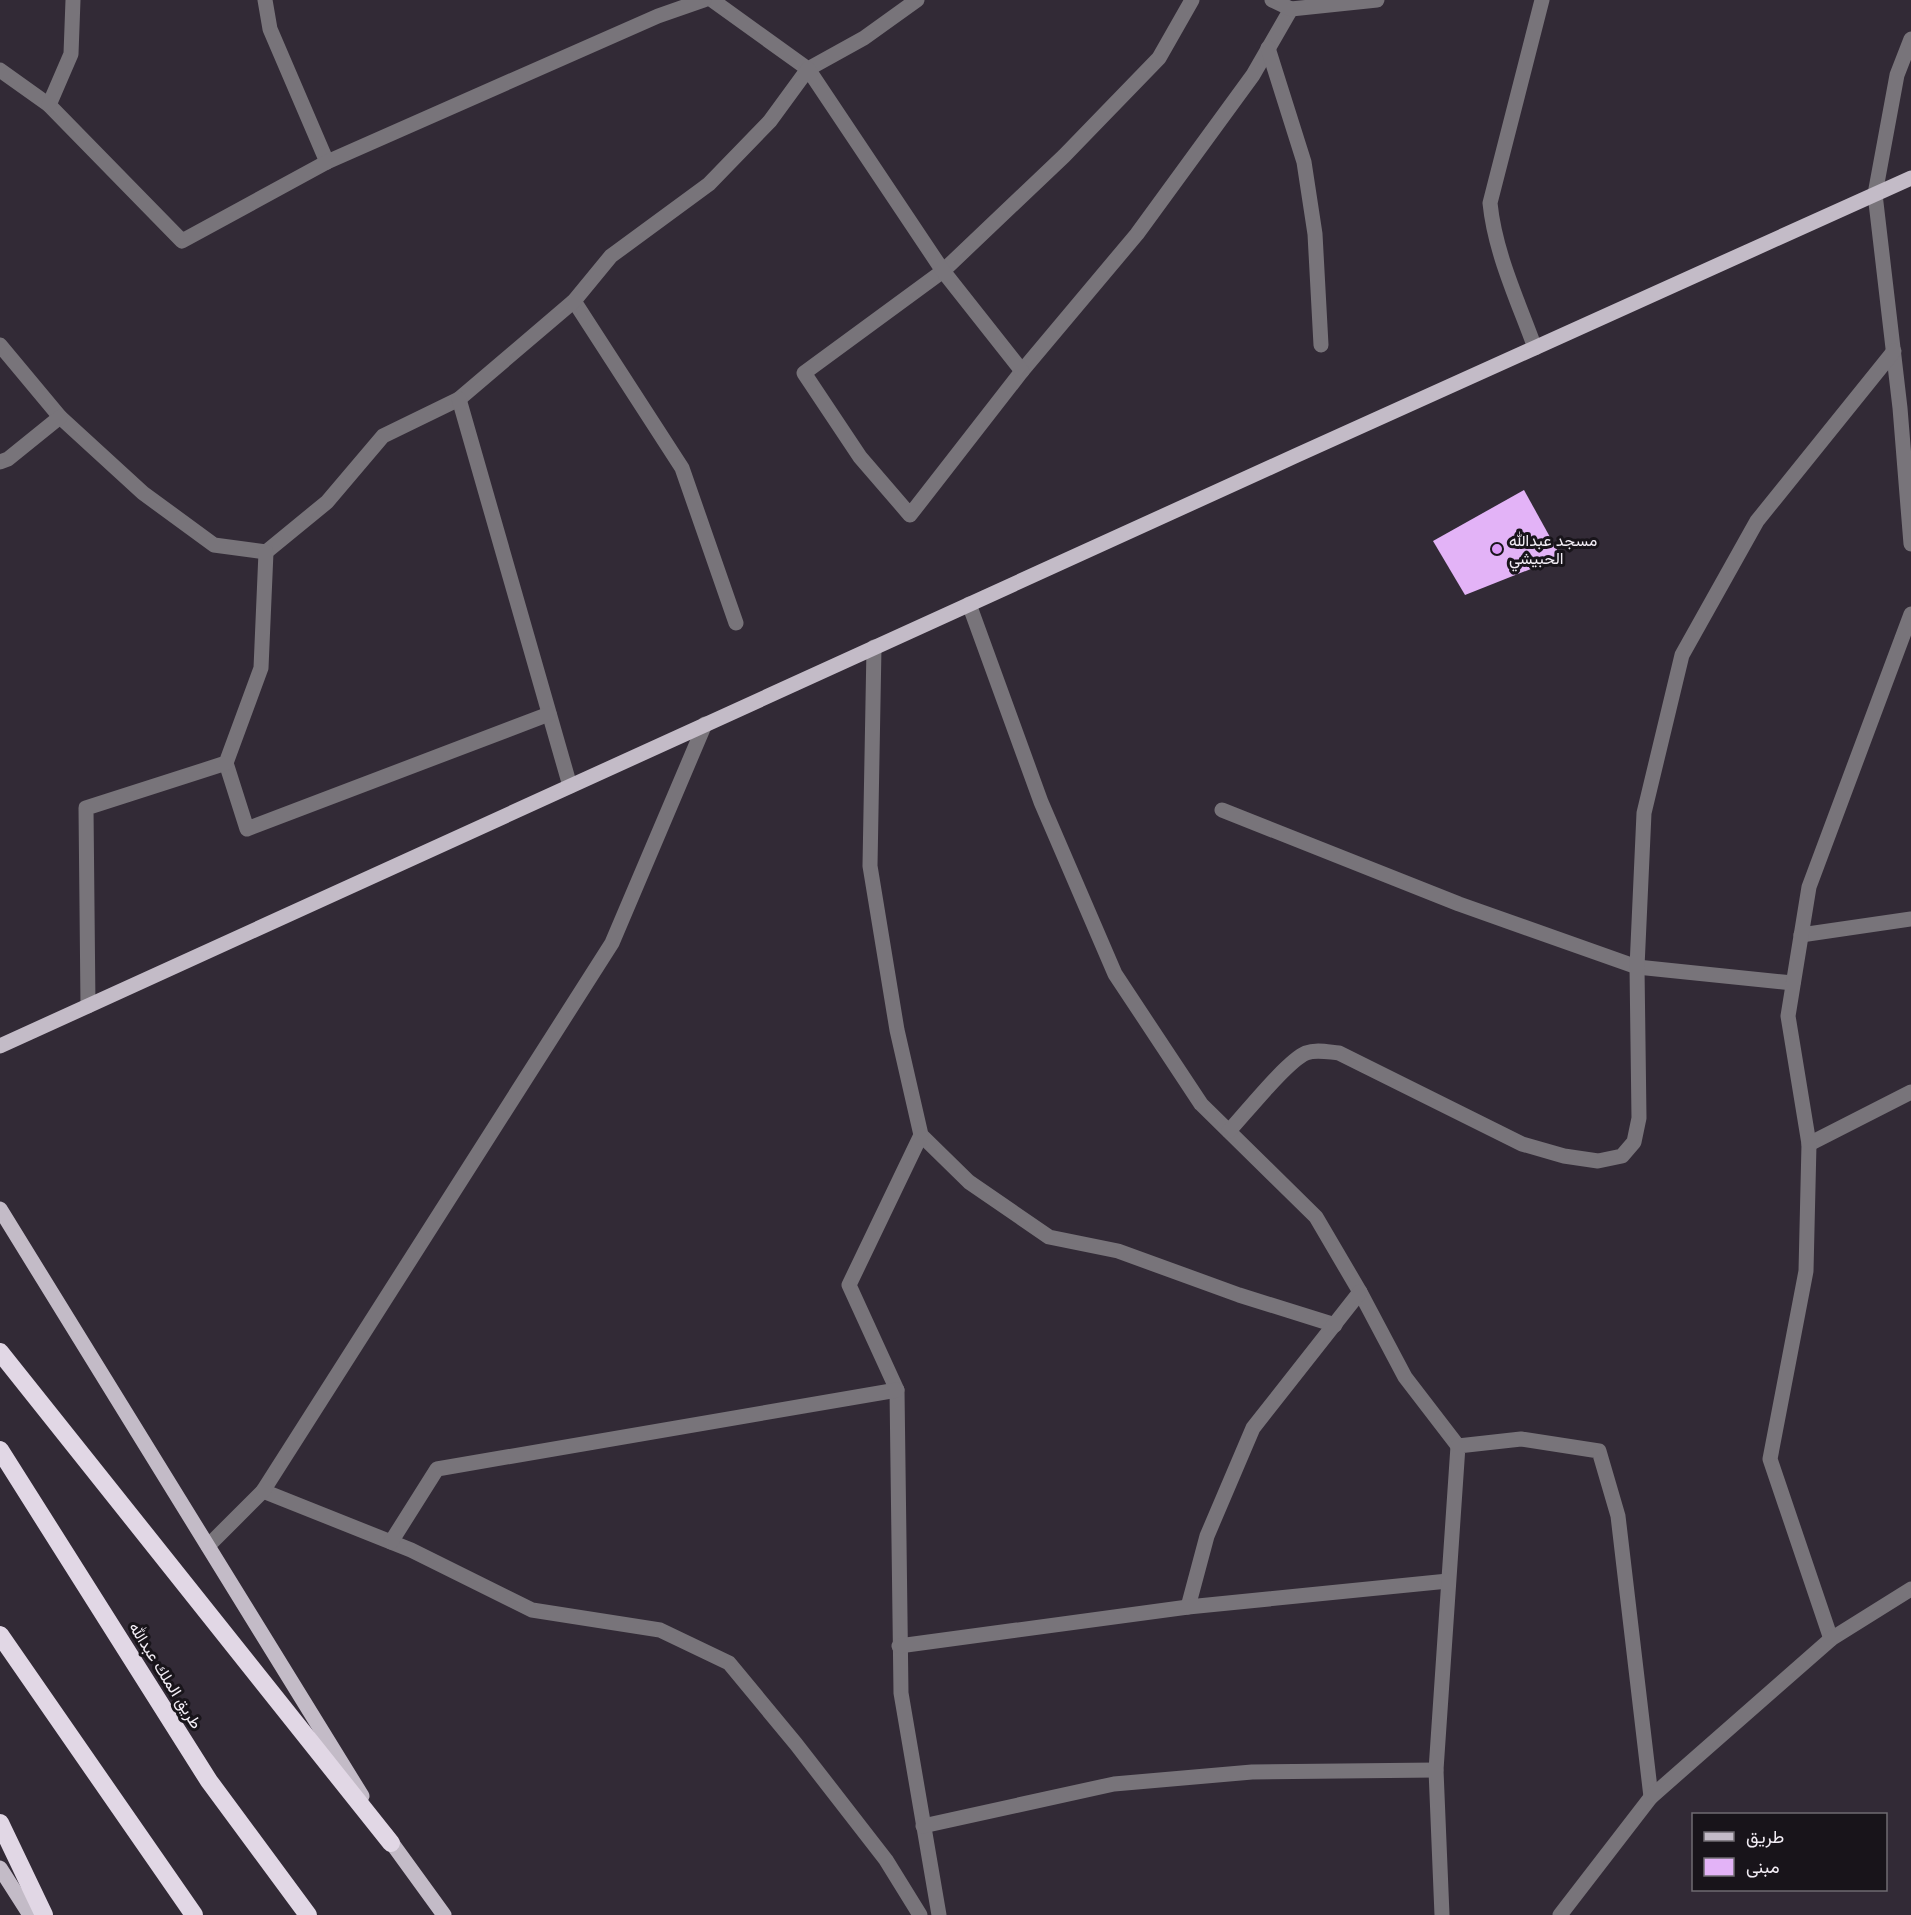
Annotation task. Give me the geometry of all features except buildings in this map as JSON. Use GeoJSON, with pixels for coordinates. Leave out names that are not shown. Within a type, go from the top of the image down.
{"type":"FeatureCollection","features":[{"type":"Feature","properties":{"kind":"highway"},"geometry":{"type":"LineString","coordinates":[[0,1352],[391,1843]]}},
{"type":"Feature","properties":{"kind":"highway","name":"طريق الملك عبدالله"},"geometry":{"type":"LineString","coordinates":[[0,1450],[209,1781],[308,1915]]}},
{"type":"Feature","properties":{"kind":"highway"},"geometry":{"type":"LineString","coordinates":[[0,1635],[194,1915]]}},
{"type":"Feature","properties":{"kind":"highway"},"geometry":{"type":"LineString","coordinates":[[0,1823],[44,1915]]}},
{"type":"Feature","properties":{"kind":"main road"},"geometry":{"type":"LineString","coordinates":[[0,1046],[874,647],[1911,178]]}},
{"type":"Feature","properties":{"kind":"main road"},"geometry":{"type":"LineString","coordinates":[[0,1209],[391,1843],[444,1915]]}},
{"type":"Feature","properties":{"kind":"main road"},"geometry":{"type":"LineString","coordinates":[[0,1868],[30,1915]]}},
{"type":"Feature","properties":{"kind":"street"},"geometry":{"type":"LineString","coordinates":[[49,105],[71,54],[73,0]]}},
{"type":"Feature","properties":{"kind":"street"},"geometry":{"type":"LineString","coordinates":[[265,0],[270,29],[327,162]]}},
{"type":"Feature","properties":{"kind":"street"},"geometry":{"type":"LineString","coordinates":[[0,70],[49,105],[182,241],[327,162],[658,16],[704,0]]}},
{"type":"Feature","properties":{"kind":"street"},"geometry":{"type":"LineString","coordinates":[[712,0],[808,69],[943,271],[1022,371]]}},
{"type":"Feature","properties":{"kind":"street"},"geometry":{"type":"LineString","coordinates":[[0,345],[60,417],[143,493],[214,545],[266,552],[327,502],[383,436],[459,399],[574,301],[611,256],[709,184],[770,121],[808,69],[864,38],[917,0]]}},
{"type":"Feature","properties":{"kind":"street"},"geometry":{"type":"LineString","coordinates":[[1192,0],[1158,58],[1064,156],[943,271],[804,374],[860,457],[910,514],[1022,371],[1137,234],[1253,75],[1291,9]]}},
{"type":"Feature","properties":{"kind":"street"},"geometry":{"type":"LineString","coordinates":[[1272,0],[1291,9],[1377,0]]}},
{"type":"Feature","properties":{"kind":"street"},"geometry":{"type":"LineString","coordinates":[[1535,348],[1492,226],[1490,203],[1542,0]]}},
{"type":"Feature","properties":{"kind":"street"},"geometry":{"type":"LineString","coordinates":[[1911,39],[1897,75],[1875,194],[1894,351],[1911,544]]}},
{"type":"Feature","properties":{"kind":"street"},"geometry":{"type":"LineString","coordinates":[[1268,48],[1304,162],[1315,234],[1321,345]]}},
{"type":"Feature","properties":{"kind":"street"},"geometry":{"type":"LineString","coordinates":[[574,301],[682,468],[736,623]]}},
{"type":"Feature","properties":{"kind":"street"},"geometry":{"type":"LineString","coordinates":[[1228,1131],[1289,1066],[1305,1053],[1320,1050],[1339,1053],[1522,1144],[1564,1156],[1598,1161],[1622,1156],[1634,1142],[1639,1118],[1637,967],[1644,813],[1682,655],[1757,521],[1894,351]]}},
{"type":"Feature","properties":{"kind":"street"},"geometry":{"type":"LineString","coordinates":[[459,399],[570,786]]}},
{"type":"Feature","properties":{"kind":"street"},"geometry":{"type":"LineString","coordinates":[[0,462],[8,459],[60,417]]}},
{"type":"Feature","properties":{"kind":"street"},"geometry":{"type":"LineString","coordinates":[[266,552],[261,668],[226,763],[247,829],[549,714]]}},
{"type":"Feature","properties":{"kind":"street"},"geometry":{"type":"LineString","coordinates":[[969,604],[1041,802],[1115,974],[1201,1104],[1316,1217],[1360,1292],[1405,1377],[1458,1446],[1436,1770],[1442,1915]]}},
{"type":"Feature","properties":{"kind":"street"},"geometry":{"type":"LineString","coordinates":[[1831,1639],[1770,1459],[1806,1271],[1809,1144],[1788,1016],[1809,887],[1911,614]]}},
{"type":"Feature","properties":{"kind":"street"},"geometry":{"type":"LineString","coordinates":[[874,647],[870,866],[897,1030],[921,1135],[969,1182],[1049,1237],[1118,1251],[1239,1295],[1335,1325]]}},
{"type":"Feature","properties":{"kind":"street"},"geometry":{"type":"LineString","coordinates":[[208,1546],[263,1491],[612,943],[705,724]]}},
{"type":"Feature","properties":{"kind":"street"},"geometry":{"type":"LineString","coordinates":[[88,1006],[86,808],[226,763]]}},
{"type":"Feature","properties":{"kind":"street"},"geometry":{"type":"LineString","coordinates":[[1222,810],[1459,904],[1637,967],[1793,983]]}},
{"type":"Feature","properties":{"kind":"street"},"geometry":{"type":"LineString","coordinates":[[1801,935],[1911,919]]}},
{"type":"Feature","properties":{"kind":"street"},"geometry":{"type":"LineString","coordinates":[[1809,1144],[1911,1092]]}},
{"type":"Feature","properties":{"kind":"street"},"geometry":{"type":"LineString","coordinates":[[921,1135],[849,1285],[897,1390],[901,1693],[939,1915]]}},
{"type":"Feature","properties":{"kind":"street"},"geometry":{"type":"LineString","coordinates":[[1188,1607],[1207,1536],[1253,1428],[1360,1292]]}},
{"type":"Feature","properties":{"kind":"street"},"geometry":{"type":"LineString","coordinates":[[391,1542],[437,1469],[897,1390]]}},
{"type":"Feature","properties":{"kind":"street"},"geometry":{"type":"LineString","coordinates":[[1458,1446],[1521,1439],[1599,1451],[1618,1516],[1651,1797]]}},
{"type":"Feature","properties":{"kind":"street"},"geometry":{"type":"LineString","coordinates":[[263,1491],[411,1550],[531,1610],[660,1630],[729,1663],[796,1744],[886,1860],[920,1915]]}},
{"type":"Feature","properties":{"kind":"street"},"geometry":{"type":"LineString","coordinates":[[899,1646],[1188,1607],[1448,1581]]}},
{"type":"Feature","properties":{"kind":"street"},"geometry":{"type":"LineString","coordinates":[[1560,1915],[1651,1797],[1831,1639],[1911,1589]]}},
{"type":"Feature","properties":{"kind":"street"},"geometry":{"type":"LineString","coordinates":[[923,1826],[1114,1784],[1252,1772],[1436,1770]]}},
{"type":"Feature","properties":{"kind":"place","name":"مسجد عبدالله الحبيشي"},"geometry":{"type":"Point","coordinates":[1497,549]}}]}
